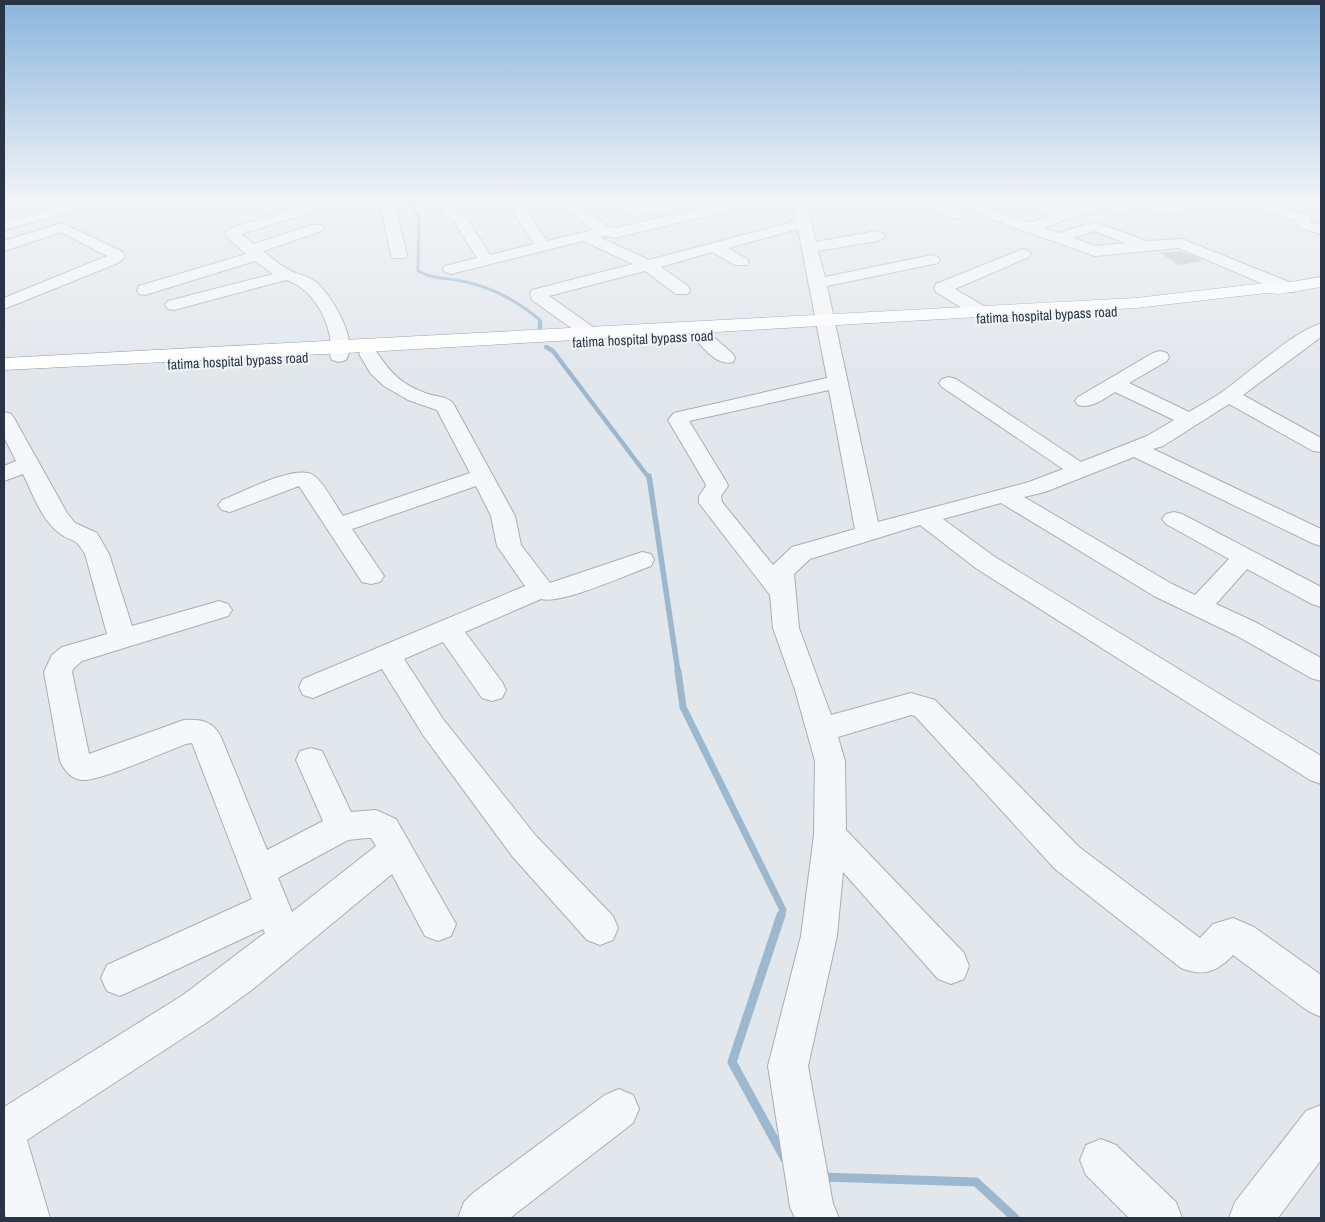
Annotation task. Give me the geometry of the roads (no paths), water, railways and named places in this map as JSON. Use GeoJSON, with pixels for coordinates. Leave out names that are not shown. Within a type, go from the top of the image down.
{"type":"FeatureCollection","features":[{"type":"Feature","properties":{"kind":"highway","name":"fatima hospital bypass road"},"geometry":{"type":"LineString","coordinates":[[4,373],[590,333],[702,336],[981,312],[1136,303],[1266,288],[1284,289],[1321,282]]}},
{"type":"Feature","properties":{"kind":"highway","name":"fatima hospital bypass road"},"geometry":{"type":"LineString","coordinates":[[4,364],[340,351],[368,354],[825,324],[1143,309],[1274,295],[1284,289]]}},
{"type":"Feature","properties":{"kind":"street"},"geometry":{"type":"LineString","coordinates":[[4,304],[112,260],[117,256]]}},
{"type":"Feature","properties":{"kind":"street"},"geometry":{"type":"LineString","coordinates":[[145,290],[243,256]]}},
{"type":"Feature","properties":{"kind":"street"},"geometry":{"type":"LineString","coordinates":[[261,256],[287,275],[303,280],[317,294],[336,324],[340,351]]}},
{"type":"Feature","properties":{"kind":"street"},"geometry":{"type":"LineString","coordinates":[[484,256],[486,260]]}},
{"type":"Feature","properties":{"kind":"street"},"geometry":{"type":"LineString","coordinates":[[451,268],[502,256]]}},
{"type":"Feature","properties":{"kind":"street"},"geometry":{"type":"LineString","coordinates":[[628,256],[648,265],[682,290]]}},
{"type":"Feature","properties":{"kind":"street"},"geometry":{"type":"LineString","coordinates":[[590,333],[538,296],[538,294],[682,256]]}},
{"type":"Feature","properties":{"kind":"street"},"geometry":{"type":"LineString","coordinates":[[726,256],[740,262]]}},
{"type":"Feature","properties":{"kind":"street"},"geometry":{"type":"LineString","coordinates":[[812,256],[868,533]]}},
{"type":"Feature","properties":{"kind":"street"},"geometry":{"type":"LineString","coordinates":[[981,312],[942,288],[1019,256]]}},
{"type":"Feature","properties":{"kind":"street"},"geometry":{"type":"LineString","coordinates":[[1209,256],[1284,289]]}},
{"type":"Feature","properties":{"kind":"street"},"geometry":{"type":"LineString","coordinates":[[818,283],[932,260]]}},
{"type":"Feature","properties":{"kind":"street"},"geometry":{"type":"LineString","coordinates":[[174,305],[287,275]]}},
{"type":"Feature","properties":{"kind":"street"},"geometry":{"type":"LineString","coordinates":[[814,1213],[788,1066],[819,936],[830,835],[830,761],[809,690],[786,628],[781,572],[801,553],[924,516],[1037,487],[1155,441],[1229,396],[1306,338],[1321,329]]}},
{"type":"Feature","properties":{"kind":"street"},"geometry":{"type":"LineString","coordinates":[[702,336],[726,358]]}},
{"type":"Feature","properties":{"kind":"street"},"geometry":{"type":"LineString","coordinates":[[368,354],[373,367],[406,392],[446,406],[504,516],[509,546],[540,589],[546,592],[555,591],[642,560]]}},
{"type":"Feature","properties":{"kind":"street"},"geometry":{"type":"LineString","coordinates":[[1085,401],[1160,357]]}},
{"type":"Feature","properties":{"kind":"street"},"geometry":{"type":"LineString","coordinates":[[784,594],[711,503],[710,496],[717,486],[716,483],[678,420],[837,382]]}},
{"type":"Feature","properties":{"kind":"street"},"geometry":{"type":"LineString","coordinates":[[949,383],[1080,470]]}},
{"type":"Feature","properties":{"kind":"street"},"geometry":{"type":"LineString","coordinates":[[1115,384],[1190,420]]}},
{"type":"Feature","properties":{"kind":"street"},"geometry":{"type":"LineString","coordinates":[[1229,396],[1321,446]]}},
{"type":"Feature","properties":{"kind":"street"},"geometry":{"type":"LineString","coordinates":[[4,418],[57,517],[67,528],[88,538],[97,554],[122,639]]}},
{"type":"Feature","properties":{"kind":"street"},"geometry":{"type":"LineString","coordinates":[[1135,449],[1321,538]]}},
{"type":"Feature","properties":{"kind":"street"},"geometry":{"type":"LineString","coordinates":[[4,474],[28,464]]}},
{"type":"Feature","properties":{"kind":"street"},"geometry":{"type":"LineString","coordinates":[[338,526],[482,476]]}},
{"type":"Feature","properties":{"kind":"street"},"geometry":{"type":"LineString","coordinates":[[230,505],[296,479],[307,480],[371,576]]}},
{"type":"Feature","properties":{"kind":"street"},"geometry":{"type":"LineString","coordinates":[[1004,495],[1163,590],[1260,636],[1321,671]]}},
{"type":"Feature","properties":{"kind":"street"},"geometry":{"type":"LineString","coordinates":[[924,516],[986,563],[1321,771]]}},
{"type":"Feature","properties":{"kind":"street"},"geometry":{"type":"LineString","coordinates":[[1174,519],[1321,598]]}},
{"type":"Feature","properties":{"kind":"street"},"geometry":{"type":"LineString","coordinates":[[1199,607],[1244,557]]}},
{"type":"Feature","properties":{"kind":"street"},"geometry":{"type":"LineString","coordinates":[[313,687],[540,589]]}},
{"type":"Feature","properties":{"kind":"street"},"geometry":{"type":"LineString","coordinates":[[219,610],[72,654],[62,662],[58,672],[75,761],[83,768],[95,766],[184,732],[198,731],[206,737],[279,923]]}},
{"type":"Feature","properties":{"kind":"street"},"geometry":{"type":"LineString","coordinates":[[448,629],[492,690]]}},
{"type":"Feature","properties":{"kind":"street"},"geometry":{"type":"LineString","coordinates":[[387,655],[433,727],[524,846],[600,928]]}},
{"type":"Feature","properties":{"kind":"street"},"geometry":{"type":"LineString","coordinates":[[821,730],[911,704],[925,708],[1068,858],[1194,956],[1200,958],[1206,956],[1226,936],[1233,935],[1321,998]]}},
{"type":"Feature","properties":{"kind":"street"},"geometry":{"type":"LineString","coordinates":[[311,760],[340,822],[344,826]]}},
{"type":"Feature","properties":{"kind":"street"},"geometry":{"type":"LineString","coordinates":[[259,870],[344,826],[380,825],[438,924]]}},
{"type":"Feature","properties":{"kind":"street"},"geometry":{"type":"LineString","coordinates":[[830,835],[951,966]]}},
{"type":"Feature","properties":{"kind":"street"},"geometry":{"type":"LineString","coordinates":[[120,978],[279,923],[396,850]]}},
{"type":"Feature","properties":{"kind":"street"},"geometry":{"type":"LineString","coordinates":[[28,1218],[4,1132],[196,1008],[240,976],[279,923]]}},
{"type":"Feature","properties":{"kind":"street"},"geometry":{"type":"LineString","coordinates":[[480,1218],[488,1208],[619,1110]]}},
{"type":"Feature","properties":{"kind":"street"},"geometry":{"type":"LineString","coordinates":[[1251,1218],[1321,1126]]}},
{"type":"Feature","properties":{"kind":"street"},"geometry":{"type":"LineString","coordinates":[[1101,1160],[1160,1218]]}},
{"type":"Feature","properties":{"kind":"waterway"},"geometry":{"type":"LineString","coordinates":[[418,256],[418,271],[432,276],[480,285],[501,294],[540,320],[540,330]]}},
{"type":"Feature","properties":{"kind":"waterway"},"geometry":{"type":"LineString","coordinates":[[546,347],[553,351],[649,478]]}},
{"type":"Feature","properties":{"kind":"waterway"},"geometry":{"type":"LineString","coordinates":[[649,476],[678,672]]}},
{"type":"Feature","properties":{"kind":"waterway"},"geometry":{"type":"LineString","coordinates":[[678,671],[683,707],[783,910],[781,916]]}},
{"type":"Feature","properties":{"kind":"waterway"},"geometry":{"type":"LineString","coordinates":[[781,915],[732,1062],[785,1159]]}},
{"type":"Feature","properties":{"kind":"waterway"},"geometry":{"type":"LineString","coordinates":[[822,1177],[976,1182],[1015,1218]]}}]}
